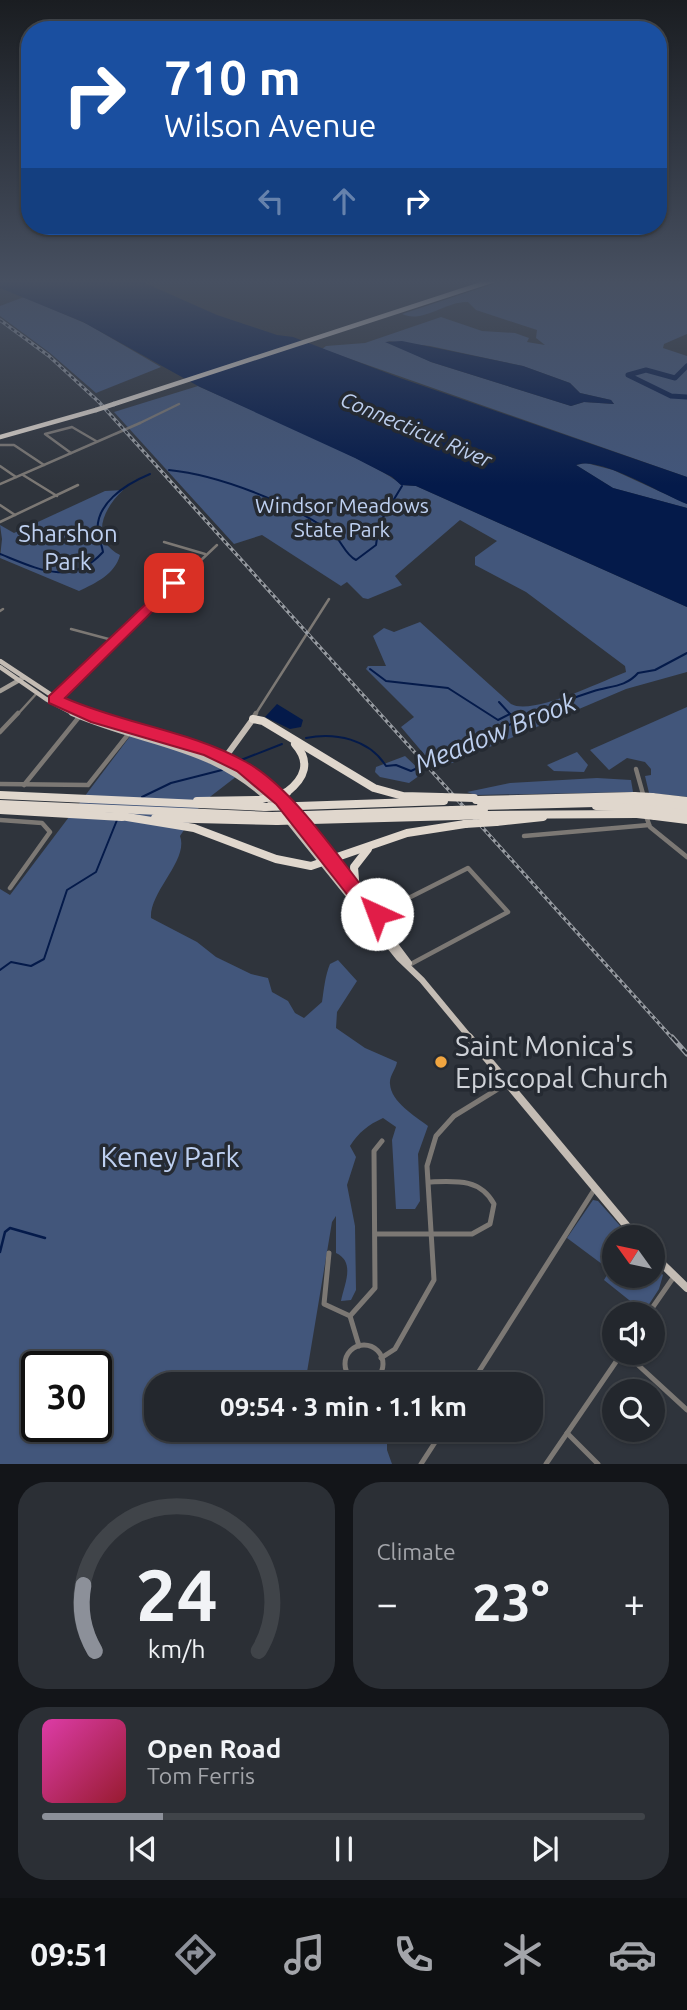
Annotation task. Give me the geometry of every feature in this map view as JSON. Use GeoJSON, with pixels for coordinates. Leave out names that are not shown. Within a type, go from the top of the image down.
{"type":"FeatureCollection","features":[{"type":"Feature","properties":{"kind":"highway"},"geometry":{"type":"LineString","coordinates":[[1,435],[95,410],[279,348]]}},
{"type":"Feature","properties":{"kind":"highway"},"geometry":{"type":"LineString","coordinates":[[1,435],[95,410]]}},
{"type":"Feature","properties":{"kind":"highway"},"geometry":{"type":"LineString","coordinates":[[149,810],[269,811],[303,777],[307,767],[304,755],[294,744],[253,719]]}},
{"type":"Feature","properties":{"kind":"highway"},"geometry":{"type":"LineString","coordinates":[[253,719],[263,721],[370,787],[449,806]]}},
{"type":"Feature","properties":{"kind":"highway"},"geometry":{"type":"LineString","coordinates":[[0,795],[149,810],[305,813],[481,805],[578,812]]}},
{"type":"Feature","properties":{"kind":"highway"},"geometry":{"type":"LineString","coordinates":[[481,805],[488,800],[635,805],[687,814]]}},
{"type":"Feature","properties":{"kind":"highway"},"geometry":{"type":"LineString","coordinates":[[653,807],[687,801]]}},
{"type":"Feature","properties":{"kind":"highway"},"geometry":{"type":"LineString","coordinates":[[0,803],[107,806],[140,802],[149,810],[291,864],[329,862],[383,841],[422,830],[635,805]]}},
{"type":"Feature","properties":{"kind":"highway"},"geometry":{"type":"LineString","coordinates":[[0,810],[121,816],[149,810],[305,813],[481,805],[687,807]]}},
{"type":"Feature","properties":{"kind":"highway"},"geometry":{"type":"LineString","coordinates":[[653,807],[687,820]]}},
{"type":"Feature","properties":{"kind":"highway"},"geometry":{"type":"LineString","coordinates":[[353,894],[357,861],[365,852],[383,841]]}},
{"type":"Feature","properties":{"kind":"main road"},"geometry":{"type":"LineString","coordinates":[[0,661],[39,692],[81,715],[182,745],[229,763],[266,795],[329,862],[380,928],[406,956],[409,965],[626,1225]]}},
{"type":"Feature","properties":{"kind":"main road"},"geometry":{"type":"LineString","coordinates":[[0,667],[21,679]]}},
{"type":"Feature","properties":{"kind":"main road"},"geometry":{"type":"LineString","coordinates":[[229,763],[253,719]]}},
{"type":"Feature","properties":{"kind":"main road"},"geometry":{"type":"LineString","coordinates":[[665,1267],[687,1288]]}},
{"type":"Feature","properties":{"kind":"street"},"geometry":{"type":"LineString","coordinates":[[0,484],[179,404]]}},
{"type":"Feature","properties":{"kind":"street"},"geometry":{"type":"LineString","coordinates":[[71,453],[44,435],[70,427],[97,441]]}},
{"type":"Feature","properties":{"kind":"street"},"geometry":{"type":"LineString","coordinates":[[0,445],[9,444],[44,465]]}},
{"type":"Feature","properties":{"kind":"street"},"geometry":{"type":"LineString","coordinates":[[0,466],[16,477]]}},
{"type":"Feature","properties":{"kind":"street"},"geometry":{"type":"LineString","coordinates":[[22,474],[57,496]]}},
{"type":"Feature","properties":{"kind":"street"},"geometry":{"type":"LineString","coordinates":[[0,522],[78,485]]}},
{"type":"Feature","properties":{"kind":"street"},"geometry":{"type":"LineString","coordinates":[[0,505],[15,515]]}},
{"type":"Feature","properties":{"kind":"street"},"geometry":{"type":"LineString","coordinates":[[164,542],[205,554]]}},
{"type":"Feature","properties":{"kind":"street"},"geometry":{"type":"LineString","coordinates":[[53,701],[217,545]]}},
{"type":"Feature","properties":{"kind":"street"},"geometry":{"type":"LineString","coordinates":[[253,719],[329,599]]}},
{"type":"Feature","properties":{"kind":"street"},"geometry":{"type":"LineString","coordinates":[[71,629],[116,641]]}},
{"type":"Feature","properties":{"kind":"street"},"geometry":{"type":"LineString","coordinates":[[0,691],[21,679]]}},
{"type":"Feature","properties":{"kind":"street"},"geometry":{"type":"LineString","coordinates":[[0,732],[39,692]]}},
{"type":"Feature","properties":{"kind":"street"},"geometry":{"type":"LineString","coordinates":[[24,786],[81,715]]}},
{"type":"Feature","properties":{"kind":"street"},"geometry":{"type":"LineString","coordinates":[[0,784],[80,787],[90,783],[131,730]]}},
{"type":"Feature","properties":{"kind":"street"},"geometry":{"type":"LineString","coordinates":[[636,769],[649,825],[687,856]]}},
{"type":"Feature","properties":{"kind":"street"},"geometry":{"type":"LineString","coordinates":[[0,820],[39,822],[48,827],[49,838],[10,888]]}},
{"type":"Feature","properties":{"kind":"street"},"geometry":{"type":"LineString","coordinates":[[524,836],[649,825]]}},
{"type":"Feature","properties":{"kind":"street"},"geometry":{"type":"LineString","coordinates":[[371,917],[468,868],[508,912],[409,965]]}},
{"type":"Feature","properties":{"kind":"street"},"geometry":{"type":"LineString","coordinates":[[381,1358],[395,1349],[430,1290],[434,1268],[428,1148],[440,1128],[507,1083]]}},
{"type":"Feature","properties":{"kind":"street"},"geometry":{"type":"LineString","coordinates":[[359,1346],[350,1316],[355,1306],[373,1294],[375,1288],[374,1151],[382,1141]]}},
{"type":"Feature","properties":{"kind":"street"},"geometry":{"type":"LineString","coordinates":[[376,1234],[478,1233],[490,1224],[494,1210],[487,1192],[473,1183],[429,1182]]}},
{"type":"Feature","properties":{"kind":"street"},"geometry":{"type":"LineString","coordinates":[[479,1372],[596,1189]]}},
{"type":"Feature","properties":{"kind":"street"},"geometry":{"type":"LineString","coordinates":[[329,1253],[323,1292],[324,1304],[350,1316]]}},
{"type":"Feature","properties":{"kind":"street"},"geometry":{"type":"LineString","coordinates":[[656,1302],[674,1276]]}},
{"type":"Feature","properties":{"kind":"street"},"geometry":{"type":"LineString","coordinates":[[359,1346],[371,1346],[381,1358],[382,1371],[373,1382],[355,1382],[346,1364],[350,1351],[359,1346]]}},
{"type":"Feature","properties":{"kind":"street"},"geometry":{"type":"LineString","coordinates":[[546,1464],[615,1365]]}},
{"type":"Feature","properties":{"kind":"street"},"geometry":{"type":"LineString","coordinates":[[636,1365],[687,1410]]}},
{"type":"Feature","properties":{"kind":"street"},"geometry":{"type":"LineString","coordinates":[[567,1433],[598,1464]]}},
{"type":"Feature","properties":{"kind":"street"},"geometry":{"type":"LineString","coordinates":[[421,1464],[435,1442]]}},
{"type":"Feature","properties":{"kind":"green space"},"geometry":{"type":"Polygon","coordinates":[[[44,348],[129,348],[161,367],[96,393],[44,348]]]}},
{"type":"Feature","properties":{"kind":"green space"},"geometry":{"type":"Polygon","coordinates":[[[402,348],[431,362],[571,406],[584,402],[614,404],[611,400],[580,393],[570,383],[523,366],[441,348],[664,348],[687,356],[687,477],[322,349],[402,348]]]}},
{"type":"Feature","properties":{"kind":"green space","name":"Windsor Meadows State Park"},"geometry":{"type":"Polygon","coordinates":[[[198,386],[340,450],[401,485],[416,486],[687,607],[687,672],[626,689],[452,763],[435,767],[401,727],[414,717],[366,669],[368,666],[386,666],[373,636],[384,628],[394,632],[420,622],[511,704],[521,706],[550,702],[585,689],[626,672],[625,666],[526,592],[475,565],[475,557],[497,541],[460,520],[395,576],[402,585],[368,599],[363,598],[347,582],[341,586],[262,535],[234,544],[114,412],[198,386]]]}},
{"type":"Feature","properties":{"kind":"green space"},"geometry":{"type":"Polygon","coordinates":[[[586,463],[613,470],[687,504],[687,508],[613,488],[576,465],[586,463]]]}},
{"type":"Feature","properties":{"kind":"green space","name":"Sharshon Park"},"geometry":{"type":"Polygon","coordinates":[[[123,490],[109,506],[102,524],[105,541],[120,555],[118,562],[109,573],[92,585],[79,591],[0,558],[0,525],[14,533],[105,491],[123,490]]]}},
{"type":"Feature","properties":{"kind":"green space"},"geometry":{"type":"Polygon","coordinates":[[[687,707],[687,797],[649,793],[645,776],[651,775],[651,769],[645,762],[627,758],[609,770],[590,750],[687,707]]]}},
{"type":"Feature","properties":{"kind":"green space","name":"Keney Park"},"geometry":{"type":"Polygon","coordinates":[[[131,735],[211,759],[237,776],[202,803],[180,836],[179,855],[156,898],[151,918],[197,942],[216,957],[251,974],[268,978],[272,992],[288,1001],[295,1013],[304,1018],[322,1002],[330,964],[338,960],[357,981],[337,1012],[336,1028],[365,1048],[397,1062],[391,1078],[391,1091],[404,1108],[428,1126],[418,1154],[420,1201],[415,1209],[396,1209],[392,1140],[396,1127],[383,1118],[364,1129],[350,1146],[356,1157],[347,1185],[355,1226],[356,1290],[351,1300],[341,1301],[347,1268],[346,1262],[336,1253],[336,1216],[332,1222],[307,1372],[144,1372],[144,1442],[387,1442],[392,1464],[0,1464],[0,889],[10,895],[131,735]]]}},
{"type":"Feature","properties":{"kind":"green space"},"geometry":{"type":"Polygon","coordinates":[[[577,752],[588,765],[584,772],[554,771],[547,765],[577,752]]]}},
{"type":"Feature","properties":{"kind":"green space"},"geometry":{"type":"Polygon","coordinates":[[[405,756],[423,773],[409,783],[380,777],[375,772],[376,767],[405,756]]]}},
{"type":"Feature","properties":{"kind":"green space"},"geometry":{"type":"Polygon","coordinates":[[[597,778],[631,780],[633,792],[476,795],[467,792],[510,783],[597,778]]]}},
{"type":"Feature","properties":{"kind":"green space"},"geometry":{"type":"Polygon","coordinates":[[[593,1200],[598,1201],[619,1225],[602,1225],[602,1264],[567,1238],[593,1200]]]}},
{"type":"Feature","properties":{"kind":"green space"},"geometry":{"type":"Polygon","coordinates":[[[614,1288],[659,1288],[651,1302],[632,1302],[614,1288]]]}},
{"type":"Feature","properties":{"kind":"water","name":"Connecticut River"},"geometry":{"type":"Polygon","coordinates":[[[130,348],[323,348],[400,378],[687,477],[687,504],[615,471],[586,463],[576,465],[613,488],[687,508],[687,607],[416,486],[401,485],[392,477],[355,458],[198,386],[130,348]]]}},
{"type":"Feature","properties":{"kind":"water"},"geometry":{"type":"Polygon","coordinates":[[[400,348],[437,348],[523,366],[570,383],[580,393],[611,400],[614,404],[584,402],[571,406],[431,362],[400,348]]]}},
{"type":"Feature","properties":{"kind":"water"},"geometry":{"type":"Polygon","coordinates":[[[277,704],[303,720],[301,727],[290,729],[265,717],[277,704]]]}},
{"type":"Feature","properties":{"kind":"waterway"},"geometry":{"type":"LineString","coordinates":[[687,366],[675,378],[646,370],[628,375],[671,396],[687,397]]}},
{"type":"Feature","properties":{"kind":"waterway"},"geometry":{"type":"LineString","coordinates":[[169,470],[231,484],[275,501],[331,532],[356,560],[376,545],[379,524],[402,486]]}},
{"type":"Feature","properties":{"kind":"waterway"},"geometry":{"type":"LineString","coordinates":[[0,554],[54,572],[79,569],[91,563],[103,552],[98,524],[106,505],[131,483],[150,474]]}},
{"type":"Feature","properties":{"kind":"waterway","name":"Meadow Brook"},"geometry":{"type":"LineString","coordinates":[[517,721],[571,699],[623,684],[638,673],[655,670],[687,653]]}},
{"type":"Feature","properties":{"kind":"waterway"},"geometry":{"type":"LineString","coordinates":[[370,669],[386,681],[448,688],[498,720],[510,714]]}},
{"type":"Feature","properties":{"kind":"waterway"},"geometry":{"type":"LineString","coordinates":[[499,702],[510,714]]}},
{"type":"Feature","properties":{"kind":"waterway"},"geometry":{"type":"LineString","coordinates":[[510,714],[517,721]]}},
{"type":"Feature","properties":{"kind":"waterway","name":"Meadow Brook"},"geometry":{"type":"LineString","coordinates":[[306,738],[328,736],[351,740],[370,749],[386,766],[396,765],[411,771],[517,721]]}},
{"type":"Feature","properties":{"kind":"waterway","name":"Meadow Brook"},"geometry":{"type":"LineString","coordinates":[[236,762],[282,744]]}},
{"type":"Feature","properties":{"kind":"waterway","name":"Meadow Brook"},"geometry":{"type":"LineString","coordinates":[[142,797],[171,783],[222,770]]}},
{"type":"Feature","properties":{"kind":"waterway","name":"Meadow Brook"},"geometry":{"type":"LineString","coordinates":[[0,970],[11,962],[31,966],[44,959],[67,890],[96,872],[117,820]]}},
{"type":"Feature","properties":{"kind":"waterway"},"geometry":{"type":"LineString","coordinates":[[0,1252],[5,1232],[10,1228],[45,1238]]}},
{"type":"Feature","properties":{"kind":"railway"},"geometry":{"type":"LineString","coordinates":[[39,348],[99,402],[673,1039]]}},
{"type":"Feature","properties":{"kind":"railway"},"geometry":{"type":"LineString","coordinates":[[672,1037],[687,1054]]}},
{"type":"Feature","properties":{"kind":"place","name":"Saint Monica's Episcopal Church"},"geometry":{"type":"Point","coordinates":[441,1062]}},
{"type":"Feature","properties":{"kind":"route"},"geometry":{"type":"LineString","coordinates":[[174,583],[55,700],[96,718],[210,751],[243,767],[282,800],[374,916],[377,914]]}}]}
